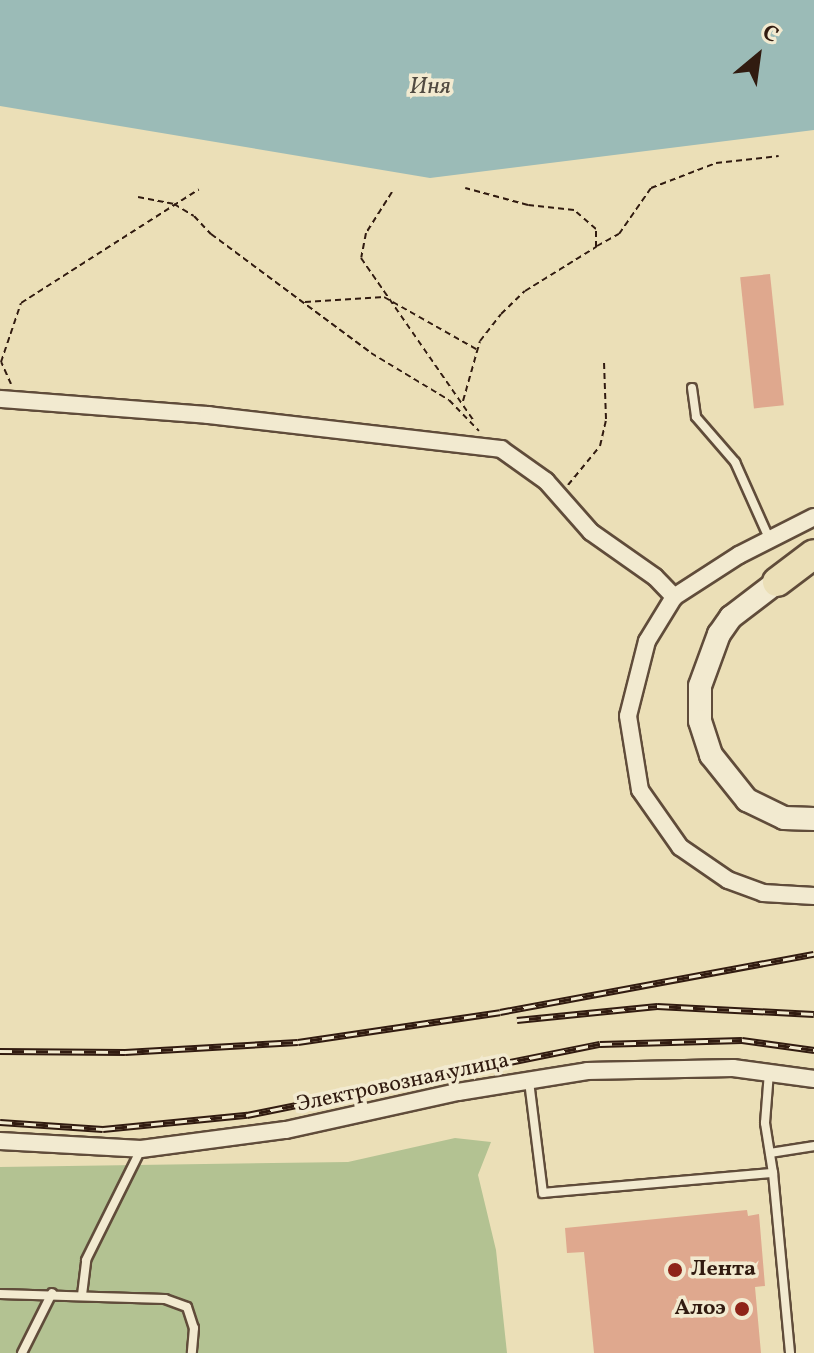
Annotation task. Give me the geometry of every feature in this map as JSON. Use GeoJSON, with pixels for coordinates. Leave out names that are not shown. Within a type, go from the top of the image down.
{"type":"FeatureCollection","features":[{"type":"Feature","properties":{"kind":"highway"},"geometry":{"type":"LineString","coordinates":[[777,582],[814,554]]}},
{"type":"Feature","properties":{"kind":"highway"},"geometry":{"type":"LineString","coordinates":[[777,582],[814,570]]}},
{"type":"Feature","properties":{"kind":"main road"},"geometry":{"type":"LineString","coordinates":[[777,582],[731,617],[714,642],[700,686],[700,721],[711,755],[747,800],[784,818],[814,819]]}},
{"type":"Feature","properties":{"kind":"street"},"geometry":{"type":"LineString","coordinates":[[8,400],[208,415],[501,449],[558,493],[591,532],[655,577],[674,597]]}},
{"type":"Feature","properties":{"kind":"street"},"geometry":{"type":"LineString","coordinates":[[814,517],[769,538],[674,597],[647,641],[631,693],[628,739],[640,790],[660,825],[703,866],[763,893],[814,896]]}},
{"type":"Feature","properties":{"kind":"street","name":"Электровозная улица"},"geometry":{"type":"LineString","coordinates":[[0,1141],[141,1149],[286,1130],[587,1071],[703,1067],[814,1079]]}},
{"type":"Feature","properties":{"kind":"lane"},"geometry":{"type":"LineString","coordinates":[[692,388],[696,417],[735,462],[769,538]]}},
{"type":"Feature","properties":{"kind":"lane"},"geometry":{"type":"LineString","coordinates":[[769,1072],[765,1123],[773,1173],[790,1353]]}},
{"type":"Feature","properties":{"kind":"lane"},"geometry":{"type":"LineString","coordinates":[[529,1080],[543,1193],[773,1173]]}},
{"type":"Feature","properties":{"kind":"lane"},"geometry":{"type":"LineString","coordinates":[[770,1153],[814,1146]]}},
{"type":"Feature","properties":{"kind":"lane"},"geometry":{"type":"LineString","coordinates":[[82,1295],[86,1260],[141,1149]]}},
{"type":"Feature","properties":{"kind":"lane"},"geometry":{"type":"LineString","coordinates":[[22,1353],[52,1293]]}},
{"type":"Feature","properties":{"kind":"lane"},"geometry":{"type":"LineString","coordinates":[[0,1294],[52,1293],[165,1299],[187,1307],[194,1328],[192,1353]]}},
{"type":"Feature","properties":{"kind":"path"},"geometry":{"type":"LineString","coordinates":[[463,401],[477,350],[525,291],[619,234],[651,188],[716,163],[779,156]]}},
{"type":"Feature","properties":{"kind":"path"},"geometry":{"type":"LineString","coordinates":[[465,188],[528,205],[574,210],[596,229],[596,247]]}},
{"type":"Feature","properties":{"kind":"path"},"geometry":{"type":"LineString","coordinates":[[8,400],[1,362],[12,317],[21,303],[199,189]]}},
{"type":"Feature","properties":{"kind":"path"},"geometry":{"type":"LineString","coordinates":[[392,192],[366,233],[361,258],[384,297],[463,401],[486,447]]}},
{"type":"Feature","properties":{"kind":"path"},"geometry":{"type":"LineString","coordinates":[[138,197],[174,204],[304,303],[475,422]]}},
{"type":"Feature","properties":{"kind":"path"},"geometry":{"type":"LineString","coordinates":[[304,303],[384,297],[477,350]]}},
{"type":"Feature","properties":{"kind":"path"},"geometry":{"type":"LineString","coordinates":[[558,493],[584,472],[600,446],[606,419],[604,361]]}},
{"type":"Feature","properties":{"kind":"green space"},"geometry":{"type":"Polygon","coordinates":[[[455,1138],[491,1142],[478,1175],[496,1250],[507,1353],[0,1353],[0,1167],[348,1162],[455,1138]]]}},
{"type":"Feature","properties":{"kind":"water","name":"Иня"},"geometry":{"type":"Polygon","coordinates":[[[0,0],[814,0],[814,130],[430,178],[0,106],[0,0]]]}},
{"type":"Feature","properties":{"kind":"building"},"geometry":{"type":"Polygon","coordinates":[[[770,274],[784,405],[754,408],[740,277],[770,274]]]}},
{"type":"Feature","properties":{"kind":"building","name":"Лента"},"geometry":{"type":"Polygon","coordinates":[[[747,1210],[748,1216],[759,1214],[765,1286],[755,1287],[761,1353],[594,1353],[584,1252],[567,1253],[565,1228],[747,1210]]]}},
{"type":"Feature","properties":{"kind":"railway"},"geometry":{"type":"LineString","coordinates":[[0,1051],[125,1052],[298,1042],[500,1012],[814,954]]}},
{"type":"Feature","properties":{"kind":"railway"},"geometry":{"type":"LineString","coordinates":[[517,1020],[657,1006],[814,1014]]}},
{"type":"Feature","properties":{"kind":"railway"},"geometry":{"type":"LineString","coordinates":[[0,1122],[103,1129],[247,1115],[600,1044],[742,1040],[814,1050]]}},
{"type":"Feature","properties":{"kind":"place","name":"Лента"},"geometry":{"type":"Point","coordinates":[675,1270]}},
{"type":"Feature","properties":{"kind":"place","name":"Алоэ"},"geometry":{"type":"Point","coordinates":[742,1309]}}]}
